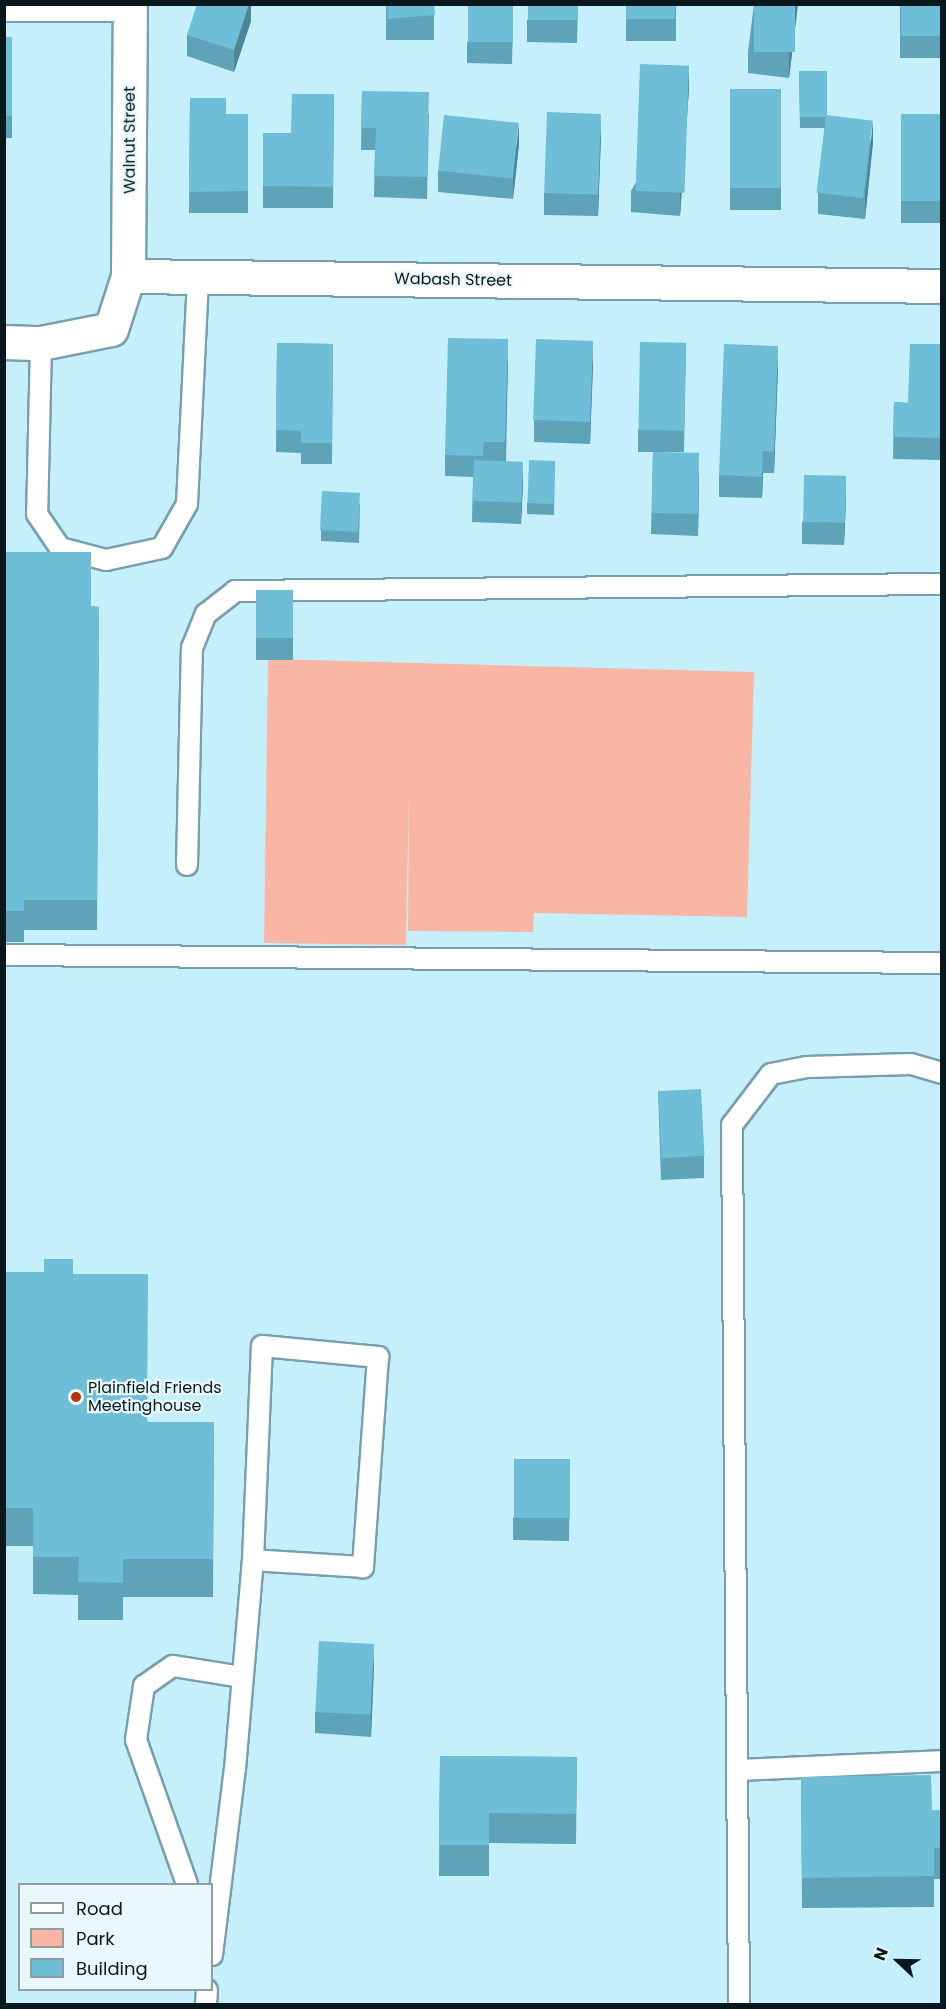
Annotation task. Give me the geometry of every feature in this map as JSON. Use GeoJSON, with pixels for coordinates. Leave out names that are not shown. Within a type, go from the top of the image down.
{"type":"FeatureCollection","features":[{"type":"Feature","properties":{"kind":"street","name":"Walnut Street"},"geometry":{"type":"LineString","coordinates":[[128,276],[130,8]]}},
{"type":"Feature","properties":{"kind":"street","name":"Wabash Street"},"geometry":{"type":"LineString","coordinates":[[128,276],[942,286]]}},
{"type":"Feature","properties":{"kind":"street"},"geometry":{"type":"LineString","coordinates":[[4,342],[41,343],[111,329],[128,276]]}},
{"type":"Feature","properties":{"kind":"lane"},"geometry":{"type":"LineString","coordinates":[[4,11],[130,8]]}},
{"type":"Feature","properties":{"kind":"lane"},"geometry":{"type":"LineString","coordinates":[[41,343],[37,514],[60,548],[105,560],[162,548],[187,504],[198,277]]}},
{"type":"Feature","properties":{"kind":"lane"},"geometry":{"type":"LineString","coordinates":[[187,865],[192,648],[206,614],[235,591],[942,584]]}},
{"type":"Feature","properties":{"kind":"lane"},"geometry":{"type":"LineString","coordinates":[[4,955],[942,963]]}},
{"type":"Feature","properties":{"kind":"lane"},"geometry":{"type":"LineString","coordinates":[[739,2004],[732,1125],[771,1074],[807,1067],[910,1064],[942,1073]]}},
{"type":"Feature","properties":{"kind":"lane"},"geometry":{"type":"LineString","coordinates":[[213,1928],[242,1677],[252,1560],[262,1347],[378,1357],[363,1567],[252,1560]]}},
{"type":"Feature","properties":{"kind":"lane"},"geometry":{"type":"LineString","coordinates":[[187,1883],[136,1740],[144,1686],[173,1666],[242,1677]]}},
{"type":"Feature","properties":{"kind":"lane"},"geometry":{"type":"LineString","coordinates":[[737,1770],[942,1761]]}},
{"type":"Feature","properties":{"kind":"green space"},"geometry":{"type":"Polygon","coordinates":[[[268,659],[754,672],[747,917],[534,913],[533,932],[408,931],[409,791],[406,945],[264,943],[268,659]]]}},
{"type":"Feature","properties":{"kind":"building"},"geometry":{"type":"Polygon","coordinates":[[[197,4],[249,4],[234,50],[187,35],[197,4]]]}},
{"type":"Feature","properties":{"kind":"building"},"geometry":{"type":"Polygon","coordinates":[[[387,4],[434,4],[435,15],[388,19],[387,4]]]}},
{"type":"Feature","properties":{"kind":"building"},"geometry":{"type":"Polygon","coordinates":[[[468,4],[513,4],[513,42],[468,42],[468,4]]]}},
{"type":"Feature","properties":{"kind":"building"},"geometry":{"type":"Polygon","coordinates":[[[528,4],[578,4],[578,20],[528,20],[528,4]]]}},
{"type":"Feature","properties":{"kind":"building"},"geometry":{"type":"Polygon","coordinates":[[[626,4],[675,4],[675,19],[626,19],[626,4]]]}},
{"type":"Feature","properties":{"kind":"building"},"geometry":{"type":"Polygon","coordinates":[[[754,4],[795,4],[795,52],[754,52],[754,4]]]}},
{"type":"Feature","properties":{"kind":"building"},"geometry":{"type":"Polygon","coordinates":[[[901,4],[942,4],[942,36],[901,36],[901,4]]]}},
{"type":"Feature","properties":{"kind":"building"},"geometry":{"type":"Polygon","coordinates":[[[4,37],[12,37],[12,116],[4,116],[4,37]]]}},
{"type":"Feature","properties":{"kind":"building"},"geometry":{"type":"Polygon","coordinates":[[[640,64],[689,66],[685,193],[636,191],[640,64]]]}},
{"type":"Feature","properties":{"kind":"building"},"geometry":{"type":"Polygon","coordinates":[[[799,71],[827,71],[826,117],[800,117],[799,71]]]}},
{"type":"Feature","properties":{"kind":"building"},"geometry":{"type":"Polygon","coordinates":[[[730,89],[781,89],[781,188],[730,188],[730,89]]]}},
{"type":"Feature","properties":{"kind":"building"},"geometry":{"type":"Polygon","coordinates":[[[362,91],[429,92],[427,177],[374,176],[376,128],[361,128],[362,91]]]}},
{"type":"Feature","properties":{"kind":"building"},"geometry":{"type":"Polygon","coordinates":[[[292,94],[334,94],[333,187],[263,186],[263,133],[291,133],[292,94]]]}},
{"type":"Feature","properties":{"kind":"building"},"geometry":{"type":"Polygon","coordinates":[[[190,98],[226,98],[226,114],[248,114],[248,191],[189,192],[190,98]]]}},
{"type":"Feature","properties":{"kind":"building"},"geometry":{"type":"Polygon","coordinates":[[[547,112],[601,114],[598,195],[544,193],[547,112]]]}},
{"type":"Feature","properties":{"kind":"building"},"geometry":{"type":"Polygon","coordinates":[[[901,114],[942,114],[942,201],[901,201],[901,114]]]}},
{"type":"Feature","properties":{"kind":"building"},"geometry":{"type":"Polygon","coordinates":[[[444,115],[519,123],[513,179],[438,171],[444,115]]]}},
{"type":"Feature","properties":{"kind":"building"},"geometry":{"type":"Polygon","coordinates":[[[826,115],[873,121],[863,198],[816,192],[826,115]]]}},
{"type":"Feature","properties":{"kind":"building"},"geometry":{"type":"Polygon","coordinates":[[[448,338],[508,339],[505,442],[484,442],[483,456],[445,455],[448,338]]]}},
{"type":"Feature","properties":{"kind":"building"},"geometry":{"type":"Polygon","coordinates":[[[536,339],[593,341],[590,422],[533,420],[536,339]]]}},
{"type":"Feature","properties":{"kind":"building"},"geometry":{"type":"Polygon","coordinates":[[[640,342],[686,343],[684,431],[638,430],[640,342]]]}},
{"type":"Feature","properties":{"kind":"building"},"geometry":{"type":"Polygon","coordinates":[[[277,343],[333,344],[332,443],[301,443],[301,431],[276,430],[277,343]]]}},
{"type":"Feature","properties":{"kind":"building"},"geometry":{"type":"Polygon","coordinates":[[[724,344],[778,346],[774,452],[763,451],[762,477],[719,475],[724,344]]]}},
{"type":"Feature","properties":{"kind":"building"},"geometry":{"type":"Polygon","coordinates":[[[910,344],[942,344],[942,438],[893,437],[894,402],[908,403],[910,344]]]}},
{"type":"Feature","properties":{"kind":"building"},"geometry":{"type":"Polygon","coordinates":[[[653,452],[699,453],[698,514],[652,513],[653,452]]]}},
{"type":"Feature","properties":{"kind":"building"},"geometry":{"type":"Polygon","coordinates":[[[474,460],[523,462],[522,503],[473,501],[474,460]]]}},
{"type":"Feature","properties":{"kind":"building"},"geometry":{"type":"Polygon","coordinates":[[[529,460],[555,461],[553,504],[527,503],[529,460]]]}},
{"type":"Feature","properties":{"kind":"building"},"geometry":{"type":"Polygon","coordinates":[[[804,475],[846,476],[845,523],[803,522],[804,475]]]}},
{"type":"Feature","properties":{"kind":"building"},"geometry":{"type":"Polygon","coordinates":[[[322,491],[360,493],[358,532],[320,530],[322,491]]]}},
{"type":"Feature","properties":{"kind":"building"},"geometry":{"type":"Polygon","coordinates":[[[4,552],[91,552],[91,606],[99,607],[97,900],[24,900],[24,911],[4,911],[4,552]]]}},
{"type":"Feature","properties":{"kind":"building"},"geometry":{"type":"Polygon","coordinates":[[[256,590],[293,590],[293,638],[256,638],[256,590]]]}},
{"type":"Feature","properties":{"kind":"building"},"geometry":{"type":"Polygon","coordinates":[[[701,1089],[705,1156],[662,1158],[658,1091],[701,1089]]]}},
{"type":"Feature","properties":{"kind":"building","name":"Plainfield Friends Meetinghouse"},"geometry":{"type":"Polygon","coordinates":[[[44,1259],[73,1259],[73,1274],[148,1274],[147,1422],[214,1422],[213,1559],[123,1559],[123,1583],[78,1582],[79,1557],[33,1557],[33,1508],[4,1508],[6,1272],[44,1272],[44,1259]]]}},
{"type":"Feature","properties":{"kind":"building"},"geometry":{"type":"Polygon","coordinates":[[[514,1459],[570,1459],[570,1518],[514,1518],[514,1459]]]}},
{"type":"Feature","properties":{"kind":"building"},"geometry":{"type":"Polygon","coordinates":[[[319,1641],[374,1644],[370,1715],[315,1712],[319,1641]]]}},
{"type":"Feature","properties":{"kind":"building"},"geometry":{"type":"Polygon","coordinates":[[[440,1756],[577,1757],[576,1814],[489,1813],[489,1845],[439,1845],[440,1756]]]}},
{"type":"Feature","properties":{"kind":"building"},"geometry":{"type":"Polygon","coordinates":[[[931,1775],[932,1810],[942,1810],[942,1848],[934,1848],[934,1876],[802,1878],[801,1777],[931,1775]]]}},
{"type":"Feature","properties":{"kind":"place","name":"Plainfield Friends Meetinghouse"},"geometry":{"type":"Point","coordinates":[76,1397]}}]}
